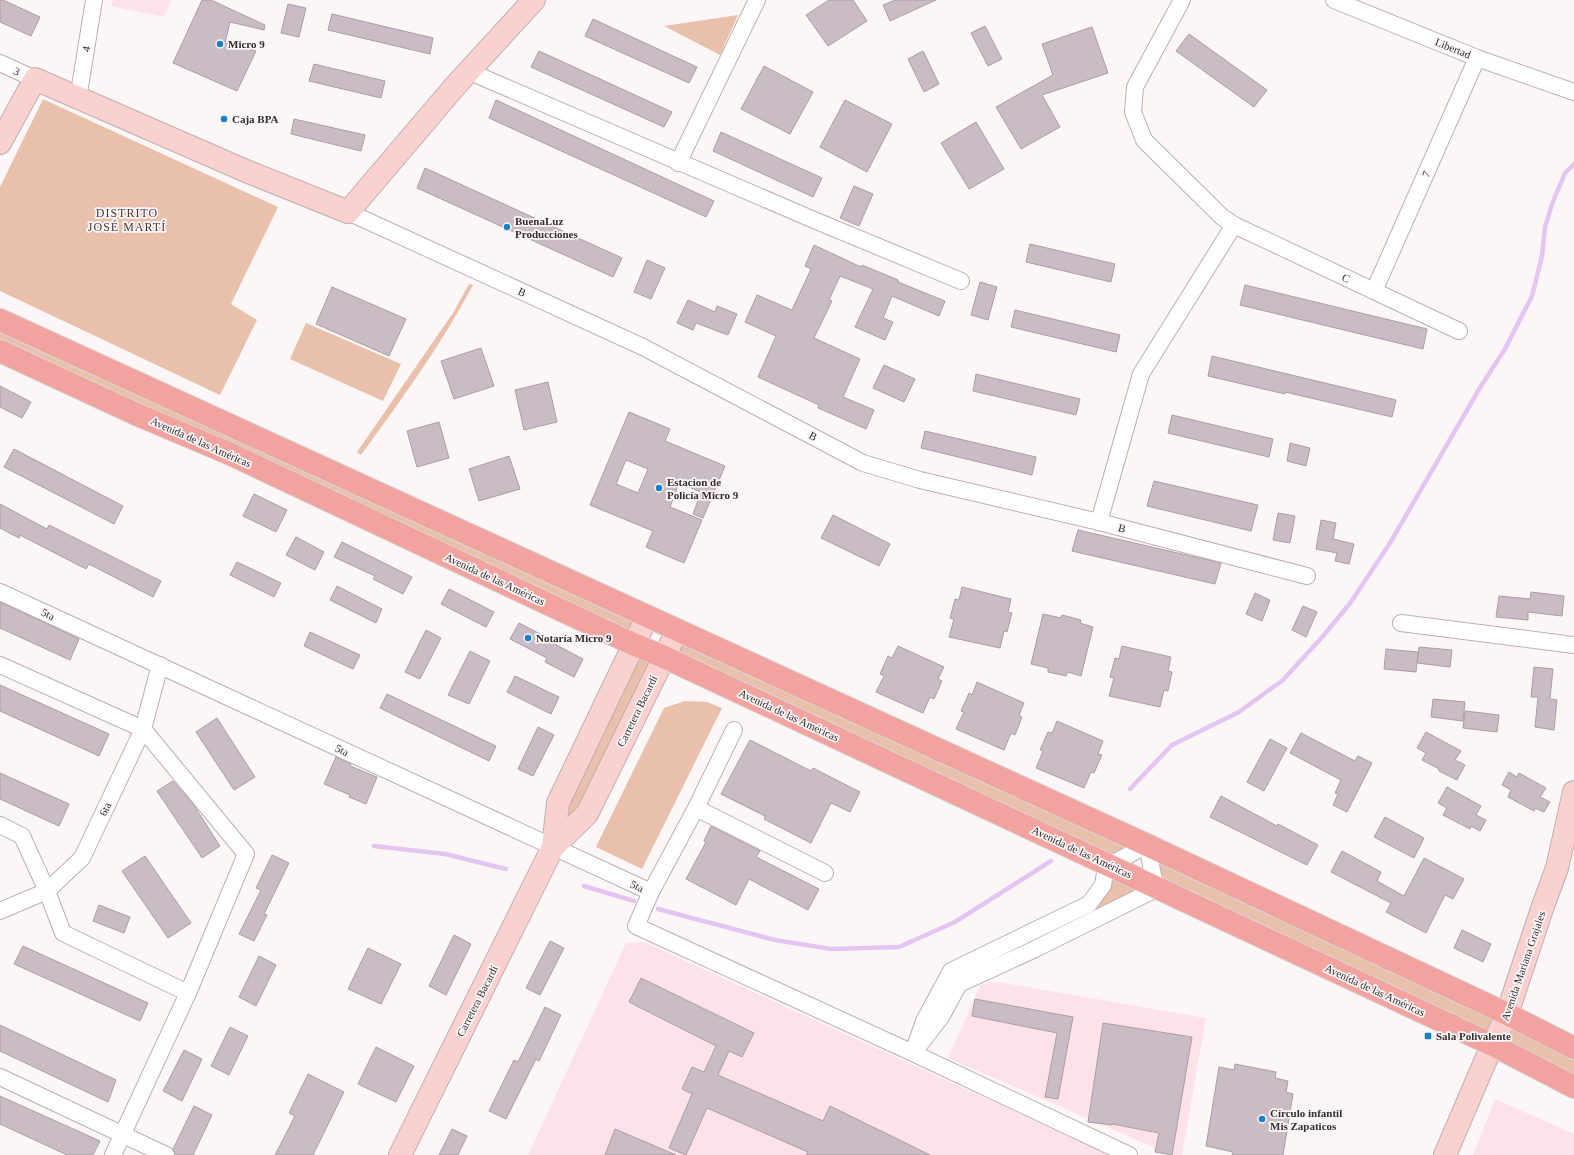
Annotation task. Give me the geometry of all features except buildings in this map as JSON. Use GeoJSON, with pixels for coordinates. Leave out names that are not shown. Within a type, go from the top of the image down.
{"type":"FeatureCollection","features":[{"type":"Feature","properties":{"kind":"main road"},"geometry":{"type":"LineString","coordinates":[[0,320],[1147,845],[1508,1014],[1574,1048]]}},
{"type":"Feature","properties":{"kind":"main road","name":"Avenida de las Américas"},"geometry":{"type":"LineString","coordinates":[[0,351],[138,415],[228,453],[634,644],[1154,885],[1492,1045],[1574,1087]]}},
{"type":"Feature","properties":{"kind":"street","name":"4"},"geometry":{"type":"LineString","coordinates":[[78,99],[94,0]]}},
{"type":"Feature","properties":{"kind":"street"},"geometry":{"type":"LineString","coordinates":[[0,143],[35,79],[246,171],[348,212],[468,72],[534,0]]}},
{"type":"Feature","properties":{"kind":"street"},"geometry":{"type":"LineString","coordinates":[[678,162],[757,0]]}},
{"type":"Feature","properties":{"kind":"street","name":"C"},"geometry":{"type":"LineString","coordinates":[[1182,0],[1135,87],[1133,112],[1144,140],[1222,217],[1234,225],[1459,331]]}},
{"type":"Feature","properties":{"kind":"street","name":"Libertad"},"geometry":{"type":"LineString","coordinates":[[1334,0],[1477,58],[1574,92]]}},
{"type":"Feature","properties":{"kind":"street","name":"7"},"geometry":{"type":"LineString","coordinates":[[1374,291],[1477,58]]}},
{"type":"Feature","properties":{"kind":"street","name":"3"},"geometry":{"type":"LineString","coordinates":[[0,63],[35,79]]}},
{"type":"Feature","properties":{"kind":"street"},"geometry":{"type":"LineString","coordinates":[[468,72],[961,281]]}},
{"type":"Feature","properties":{"kind":"street","name":"B"},"geometry":{"type":"LineString","coordinates":[[348,212],[643,347],[863,463],[920,480],[1100,522],[1307,576]]}},
{"type":"Feature","properties":{"kind":"street"},"geometry":{"type":"LineString","coordinates":[[1100,522],[1141,374],[1234,225]]}},
{"type":"Feature","properties":{"kind":"street","name":"5ta"},"geometry":{"type":"LineString","coordinates":[[0,592],[652,892],[636,926],[914,1053]]}},
{"type":"Feature","properties":{"kind":"street","name":"Carretera Bacardí"},"geometry":{"type":"LineString","coordinates":[[400,1155],[553,847],[558,803],[647,617]]}},
{"type":"Feature","properties":{"kind":"street"},"geometry":{"type":"LineString","coordinates":[[1401,623],[1574,645]]}},
{"type":"Feature","properties":{"kind":"street","name":"Carretera Bacardí"},"geometry":{"type":"LineString","coordinates":[[553,847],[588,814],[677,631]]}},
{"type":"Feature","properties":{"kind":"street"},"geometry":{"type":"LineString","coordinates":[[0,665],[143,729],[246,854],[188,993],[113,1155]]}},
{"type":"Feature","properties":{"kind":"street","name":"6ta"},"geometry":{"type":"LineString","coordinates":[[0,911],[48,892],[82,858],[143,729],[160,665]]}},
{"type":"Feature","properties":{"kind":"street"},"geometry":{"type":"LineString","coordinates":[[652,892],[696,808],[734,730]]}},
{"type":"Feature","properties":{"kind":"street","name":"Avenida Mariana Grajales"},"geometry":{"type":"LineString","coordinates":[[1445,1155],[1492,1045],[1508,1014],[1557,868],[1574,792]]}},
{"type":"Feature","properties":{"kind":"street"},"geometry":{"type":"LineString","coordinates":[[696,808],[824,873]]}},
{"type":"Feature","properties":{"kind":"street"},"geometry":{"type":"LineString","coordinates":[[0,825],[22,836],[48,892],[63,933],[188,993]]}},
{"type":"Feature","properties":{"kind":"street"},"geometry":{"type":"LineString","coordinates":[[1147,845],[1154,885],[1148,893],[1035,949],[959,984],[941,1017],[914,1053],[924,1021],[951,971],[1089,904],[1103,885],[1106,867],[1109,864],[1147,845]]}},
{"type":"Feature","properties":{"kind":"street"},"geometry":{"type":"LineString","coordinates":[[914,1053],[1129,1155]]}},
{"type":"Feature","properties":{"kind":"street"},"geometry":{"type":"LineString","coordinates":[[0,1077],[166,1155]]}},
{"type":"Feature","properties":{"kind":"shaded area"},"geometry":{"type":"Polygon","coordinates":[[[113,0],[171,0],[164,17],[111,6],[113,0]]]}},
{"type":"Feature","properties":{"kind":"shaded area"},"geometry":{"type":"Polygon","coordinates":[[[738,15],[720,55],[664,26],[738,15]]]}},
{"type":"Feature","properties":{"kind":"shaded area"},"geometry":{"type":"Polygon","coordinates":[[[43,99],[278,207],[231,304],[257,320],[220,395],[0,291],[0,187],[43,99]]]}},
{"type":"Feature","properties":{"kind":"shaded area"},"geometry":{"type":"Polygon","coordinates":[[[469,284],[473,285],[448,329],[406,393],[361,455],[357,452],[453,313],[469,284]]]}},
{"type":"Feature","properties":{"kind":"shaded area"},"geometry":{"type":"Polygon","coordinates":[[[306,323],[401,364],[383,401],[290,359],[306,323]]]}},
{"type":"Feature","properties":{"kind":"shaded area"},"geometry":{"type":"Polygon","coordinates":[[[0,330],[633,621],[628,631],[0,340],[0,330]]]}},
{"type":"Feature","properties":{"kind":"shaded area"},"geometry":{"type":"Polygon","coordinates":[[[682,643],[1128,846],[1112,855],[677,653],[682,643]]]}},
{"type":"Feature","properties":{"kind":"shaded area"},"geometry":{"type":"Polygon","coordinates":[[[638,657],[650,662],[578,808],[566,821],[568,804],[638,657]]]}},
{"type":"Feature","properties":{"kind":"shaded area"},"geometry":{"type":"Polygon","coordinates":[[[685,701],[707,702],[722,708],[642,869],[596,847],[664,708],[685,701]]]}},
{"type":"Feature","properties":{"kind":"shaded area"},"geometry":{"type":"Polygon","coordinates":[[[1157,860],[1494,1019],[1488,1032],[1161,878],[1157,860]]]}},
{"type":"Feature","properties":{"kind":"shaded area"},"geometry":{"type":"Polygon","coordinates":[[[1111,875],[1141,889],[1029,945],[955,975],[1093,908],[1111,875]]]}},
{"type":"Feature","properties":{"kind":"shaded area"},"geometry":{"type":"Polygon","coordinates":[[[644,942],[1111,1155],[528,1155],[626,943],[644,942]]]}},
{"type":"Feature","properties":{"kind":"shaded area"},"geometry":{"type":"Polygon","coordinates":[[[998,982],[1206,1018],[1182,1155],[1171,1155],[948,1058],[981,984],[998,982]]]}},
{"type":"Feature","properties":{"kind":"shaded area"},"geometry":{"type":"Polygon","coordinates":[[[1512,1027],[1574,1059],[1574,1075],[1505,1040],[1512,1027]]]}},
{"type":"Feature","properties":{"kind":"shaded area"},"geometry":{"type":"Polygon","coordinates":[[[1495,1099],[1574,1134],[1574,1155],[1473,1155],[1495,1099]]]}},
{"type":"Feature","properties":{"kind":"waterway"},"geometry":{"type":"LineString","coordinates":[[1130,789],[1172,745],[1239,712],[1283,680],[1324,635],[1351,602],[1390,543],[1481,386],[1505,349],[1532,296],[1542,256],[1545,227],[1552,204],[1565,173],[1574,164]]}},
{"type":"Feature","properties":{"kind":"waterway"},"geometry":{"type":"LineString","coordinates":[[374,846],[445,854],[506,869]]}},
{"type":"Feature","properties":{"kind":"waterway"},"geometry":{"type":"LineString","coordinates":[[658,909],[775,940],[831,949],[899,947],[955,922],[1051,861]]}},
{"type":"Feature","properties":{"kind":"waterway"},"geometry":{"type":"LineString","coordinates":[[584,886],[634,901]]}},
{"type":"Feature","properties":{"kind":"place","name":"Micro 9"},"geometry":{"type":"Point","coordinates":[220,44]}},
{"type":"Feature","properties":{"kind":"place","name":"Caja BPA"},"geometry":{"type":"Point","coordinates":[224,119]}},
{"type":"Feature","properties":{"kind":"place","name":"BuenaLuz Producciones"},"geometry":{"type":"Point","coordinates":[507,227]}},
{"type":"Feature","properties":{"kind":"place","name":"Estacion de Policía Micro 9"},"geometry":{"type":"Point","coordinates":[659,488]}},
{"type":"Feature","properties":{"kind":"place","name":"Notaría Micro 9"},"geometry":{"type":"Point","coordinates":[528,638]}},
{"type":"Feature","properties":{"kind":"place","name":"Sala Polivalente"},"geometry":{"type":"Point","coordinates":[1428,1036]}},
{"type":"Feature","properties":{"kind":"place","name":"Círculo infantil Mis Zapaticos"},"geometry":{"type":"Point","coordinates":[1262,1119]}},
{"type":"Feature","properties":{"kind":"district","name":"DISTRITO JOSÉ MARTÍ"},"geometry":{"type":"Point","coordinates":[127,220]}}]}
